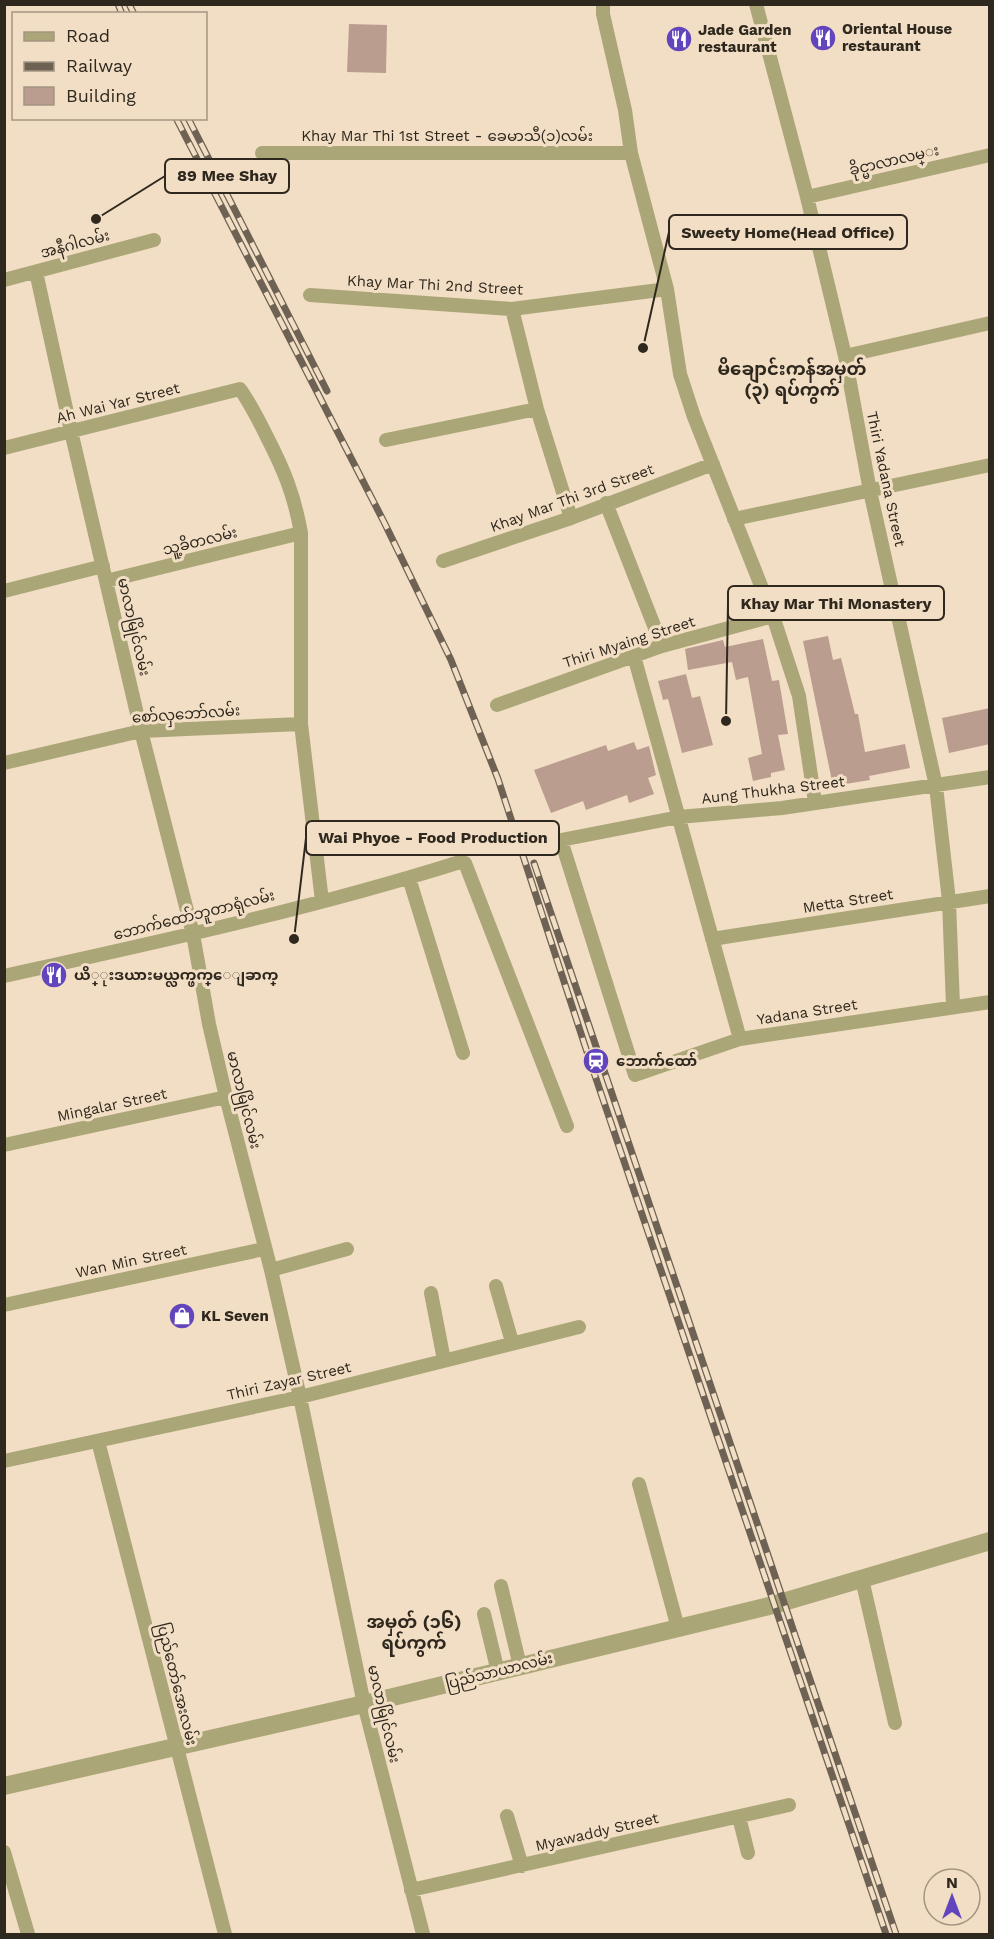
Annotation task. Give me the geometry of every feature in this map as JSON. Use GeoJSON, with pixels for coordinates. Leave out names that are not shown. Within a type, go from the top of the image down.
{"type":"FeatureCollection","features":[{"type":"Feature","properties":{"kind":"street"},"geometry":{"type":"LineString","coordinates":[[603,4],[603,14],[625,110],[631,153],[667,289],[680,374],[694,417],[773,616],[799,696],[815,802]]}},
{"type":"Feature","properties":{"kind":"street","name":"Thiri Yadana Street"},"geometry":{"type":"LineString","coordinates":[[756,4],[807,198],[844,356],[870,491],[936,786],[949,901],[953,1006]]}},
{"type":"Feature","properties":{"kind":"street","name":"Khay Mar Thi 1st Street - ခေမာသီ(၁)လမ်း"},"geometry":{"type":"LineString","coordinates":[[262,153],[631,153]]}},
{"type":"Feature","properties":{"kind":"street","name":"ခိုင္မာလာလမ္း"},"geometry":{"type":"LineString","coordinates":[[807,198],[990,155]]}},
{"type":"Feature","properties":{"kind":"street","name":"အနီဂါလမ်း"},"geometry":{"type":"LineString","coordinates":[[4,280],[154,240]]}},
{"type":"Feature","properties":{"kind":"street","name":"မာလာမြိုင်လမ်း"},"geometry":{"type":"LineString","coordinates":[[36,272],[141,731],[193,934],[209,1024],[226,1097],[271,1270],[364,1704],[423,1935]]}},
{"type":"Feature","properties":{"kind":"street","name":"Khay Mar Thi 2nd Street"},"geometry":{"type":"LineString","coordinates":[[309,295],[512,309],[667,289]]}},
{"type":"Feature","properties":{"kind":"street"},"geometry":{"type":"LineString","coordinates":[[512,309],[537,409],[571,518]]}},
{"type":"Feature","properties":{"kind":"street"},"geometry":{"type":"LineString","coordinates":[[844,356],[990,323]]}},
{"type":"Feature","properties":{"kind":"street","name":"Ah Wai Yar Street"},"geometry":{"type":"LineString","coordinates":[[4,448],[240,389],[282,465],[296,505],[301,533]]}},
{"type":"Feature","properties":{"kind":"street"},"geometry":{"type":"LineString","coordinates":[[386,441],[537,409]]}},
{"type":"Feature","properties":{"kind":"street","name":"Khay Mar Thi 3rd Street"},"geometry":{"type":"LineString","coordinates":[[442,561],[571,518],[713,464]]}},
{"type":"Feature","properties":{"kind":"street"},"geometry":{"type":"LineString","coordinates":[[734,519],[990,465]]}},
{"type":"Feature","properties":{"kind":"street"},"geometry":{"type":"LineString","coordinates":[[606,503],[662,646]]}},
{"type":"Feature","properties":{"kind":"street"},"geometry":{"type":"LineString","coordinates":[[301,533],[301,724],[322,901]]}},
{"type":"Feature","properties":{"kind":"street","name":"သူ့ခိတလမ်း"},"geometry":{"type":"LineString","coordinates":[[106,581],[301,533]]}},
{"type":"Feature","properties":{"kind":"street"},"geometry":{"type":"LineString","coordinates":[[4,591],[104,566]]}},
{"type":"Feature","properties":{"kind":"street","name":"Thiri Myaing Street"},"geometry":{"type":"LineString","coordinates":[[497,705],[662,646],[773,616]]}},
{"type":"Feature","properties":{"kind":"street"},"geometry":{"type":"LineString","coordinates":[[634,656],[740,1040]]}},
{"type":"Feature","properties":{"kind":"street","name":"စော်လှဘော်လမ်း"},"geometry":{"type":"LineString","coordinates":[[4,763],[141,731],[301,724]]}},
{"type":"Feature","properties":{"kind":"street","name":"Aung Thukha Street"},"geometry":{"type":"LineString","coordinates":[[635,1075],[561,840],[679,817],[782,808],[990,777]]}},
{"type":"Feature","properties":{"kind":"street","name":"ဘောက်ထော်ဘူတာရုံလမ်း"},"geometry":{"type":"LineString","coordinates":[[4,976],[193,934],[409,878],[460,862],[465,863],[567,1126]]}},
{"type":"Feature","properties":{"kind":"street"},"geometry":{"type":"LineString","coordinates":[[409,878],[463,1053]]}},
{"type":"Feature","properties":{"kind":"street","name":"Metta Street"},"geometry":{"type":"LineString","coordinates":[[712,939],[990,896]]}},
{"type":"Feature","properties":{"kind":"street","name":"Yadana Street"},"geometry":{"type":"LineString","coordinates":[[635,1075],[740,1040],[990,1002]]}},
{"type":"Feature","properties":{"kind":"street","name":"Mingalar Street"},"geometry":{"type":"LineString","coordinates":[[4,1145],[226,1097]]}},
{"type":"Feature","properties":{"kind":"street","name":"Wan Min Street"},"geometry":{"type":"LineString","coordinates":[[4,1305],[264,1250]]}},
{"type":"Feature","properties":{"kind":"street"},"geometry":{"type":"LineString","coordinates":[[271,1270],[347,1250]]}},
{"type":"Feature","properties":{"kind":"street"},"geometry":{"type":"LineString","coordinates":[[496,1286],[512,1342]]}},
{"type":"Feature","properties":{"kind":"street"},"geometry":{"type":"LineString","coordinates":[[431,1293],[444,1360]]}},
{"type":"Feature","properties":{"kind":"street","name":"Thiri Zayar Street"},"geometry":{"type":"LineString","coordinates":[[4,1461],[300,1397],[579,1327]]}},
{"type":"Feature","properties":{"kind":"street","name":"ပြည်တော်အေးလမ်း"},"geometry":{"type":"LineString","coordinates":[[98,1441],[225,1935]]}},
{"type":"Feature","properties":{"kind":"street"},"geometry":{"type":"LineString","coordinates":[[639,1484],[678,1628]]}},
{"type":"Feature","properties":{"kind":"street","name":"ပြည်သာယာလမ်း"},"geometry":{"type":"LineString","coordinates":[[4,1786],[364,1704],[774,1605],[990,1541]]}},
{"type":"Feature","properties":{"kind":"street"},"geometry":{"type":"LineString","coordinates":[[862,1579],[895,1723]]}},
{"type":"Feature","properties":{"kind":"street"},"geometry":{"type":"LineString","coordinates":[[501,1586],[520,1666]]}},
{"type":"Feature","properties":{"kind":"street"},"geometry":{"type":"LineString","coordinates":[[484,1614],[498,1672]]}},
{"type":"Feature","properties":{"kind":"street","name":"Myawaddy Street"},"geometry":{"type":"LineString","coordinates":[[411,1890],[789,1805]]}},
{"type":"Feature","properties":{"kind":"street"},"geometry":{"type":"LineString","coordinates":[[507,1816],[522,1866]]}},
{"type":"Feature","properties":{"kind":"street"},"geometry":{"type":"LineString","coordinates":[[739,1816],[748,1853]]}},
{"type":"Feature","properties":{"kind":"street"},"geometry":{"type":"LineString","coordinates":[[4,1852],[28,1935]]}},
{"type":"Feature","properties":{"kind":"building"},"geometry":{"type":"Polygon","coordinates":[[[349,24],[387,25],[386,73],[347,72],[349,24]]]}},
{"type":"Feature","properties":{"kind":"building"},"geometry":{"type":"Polygon","coordinates":[[[828,636],[833,660],[841,658],[855,714],[858,714],[865,752],[905,744],[910,768],[869,776],[870,780],[833,786],[803,641],[828,636]]]}},
{"type":"Feature","properties":{"kind":"building"},"geometry":{"type":"Polygon","coordinates":[[[763,639],[772,681],[779,680],[788,734],[778,735],[785,770],[771,773],[771,777],[753,781],[748,758],[762,754],[748,677],[736,680],[732,662],[688,670],[685,649],[723,640],[725,647],[763,639]]]}},
{"type":"Feature","properties":{"kind":"building"},"geometry":{"type":"Polygon","coordinates":[[[686,674],[692,698],[700,696],[713,745],[682,753],[668,699],[663,700],[658,681],[686,674]]]}},
{"type":"Feature","properties":{"kind":"building"},"geometry":{"type":"Polygon","coordinates":[[[990,708],[990,744],[949,753],[942,718],[990,708]]]}},
{"type":"Feature","properties":{"kind":"building"},"geometry":{"type":"Polygon","coordinates":[[[634,742],[637,750],[649,746],[656,775],[648,778],[654,794],[629,803],[627,795],[586,810],[583,801],[551,813],[534,770],[606,745],[608,751],[634,742]]]}},
{"type":"Feature","properties":{"kind":"railway"},"geometry":{"type":"LineString","coordinates":[[118,4],[121,12]]}},
{"type":"Feature","properties":{"kind":"railway"},"geometry":{"type":"LineString","coordinates":[[129,4],[133,12]]}},
{"type":"Feature","properties":{"kind":"railway"},"geometry":{"type":"LineString","coordinates":[[177,120],[384,522],[451,660],[498,779],[588,1055],[886,1934]]}},
{"type":"Feature","properties":{"kind":"railway"},"geometry":{"type":"LineString","coordinates":[[189,120],[327,391]]}},
{"type":"Feature","properties":{"kind":"railway"},"geometry":{"type":"LineString","coordinates":[[534,863],[896,1934]]}},
{"type":"Feature","properties":{"kind":"place","name":"Oriental House restaurant"},"geometry":{"type":"Point","coordinates":[823,38]}},
{"type":"Feature","properties":{"kind":"place","name":"Jade Garden restaurant"},"geometry":{"type":"Point","coordinates":[679,39]}},
{"type":"Feature","properties":{"kind":"place","name":"89 Mee Shay"},"geometry":{"type":"Point","coordinates":[96,219]}},
{"type":"Feature","properties":{"kind":"place","name":"Sweety Home(Head Office)"},"geometry":{"type":"Point","coordinates":[643,348]}},
{"type":"Feature","properties":{"kind":"place","name":"Khay Mar Thi Monastery"},"geometry":{"type":"Point","coordinates":[726,721]}},
{"type":"Feature","properties":{"kind":"place","name":"Wai Phyoe - Food Production"},"geometry":{"type":"Point","coordinates":[294,939]}},
{"type":"Feature","properties":{"kind":"place","name":"ယိ္ုးဒယားမယ္လက္ဖက္ေျခာက္"},"geometry":{"type":"Point","coordinates":[54,975]}},
{"type":"Feature","properties":{"kind":"place","name":"ဘောက်ထော်"},"geometry":{"type":"Point","coordinates":[596,1061]}},
{"type":"Feature","properties":{"kind":"place","name":"KL Seven"},"geometry":{"type":"Point","coordinates":[182,1316]}},
{"type":"Feature","properties":{"kind":"district","name":"မိချောင်းကန်အမှတ် (၃) ရပ်ကွက်"},"geometry":{"type":"Point","coordinates":[792,379]}},
{"type":"Feature","properties":{"kind":"district","name":"အမှတ် (၁၆) ရပ်ကွက်"},"geometry":{"type":"Point","coordinates":[414,1632]}}]}
